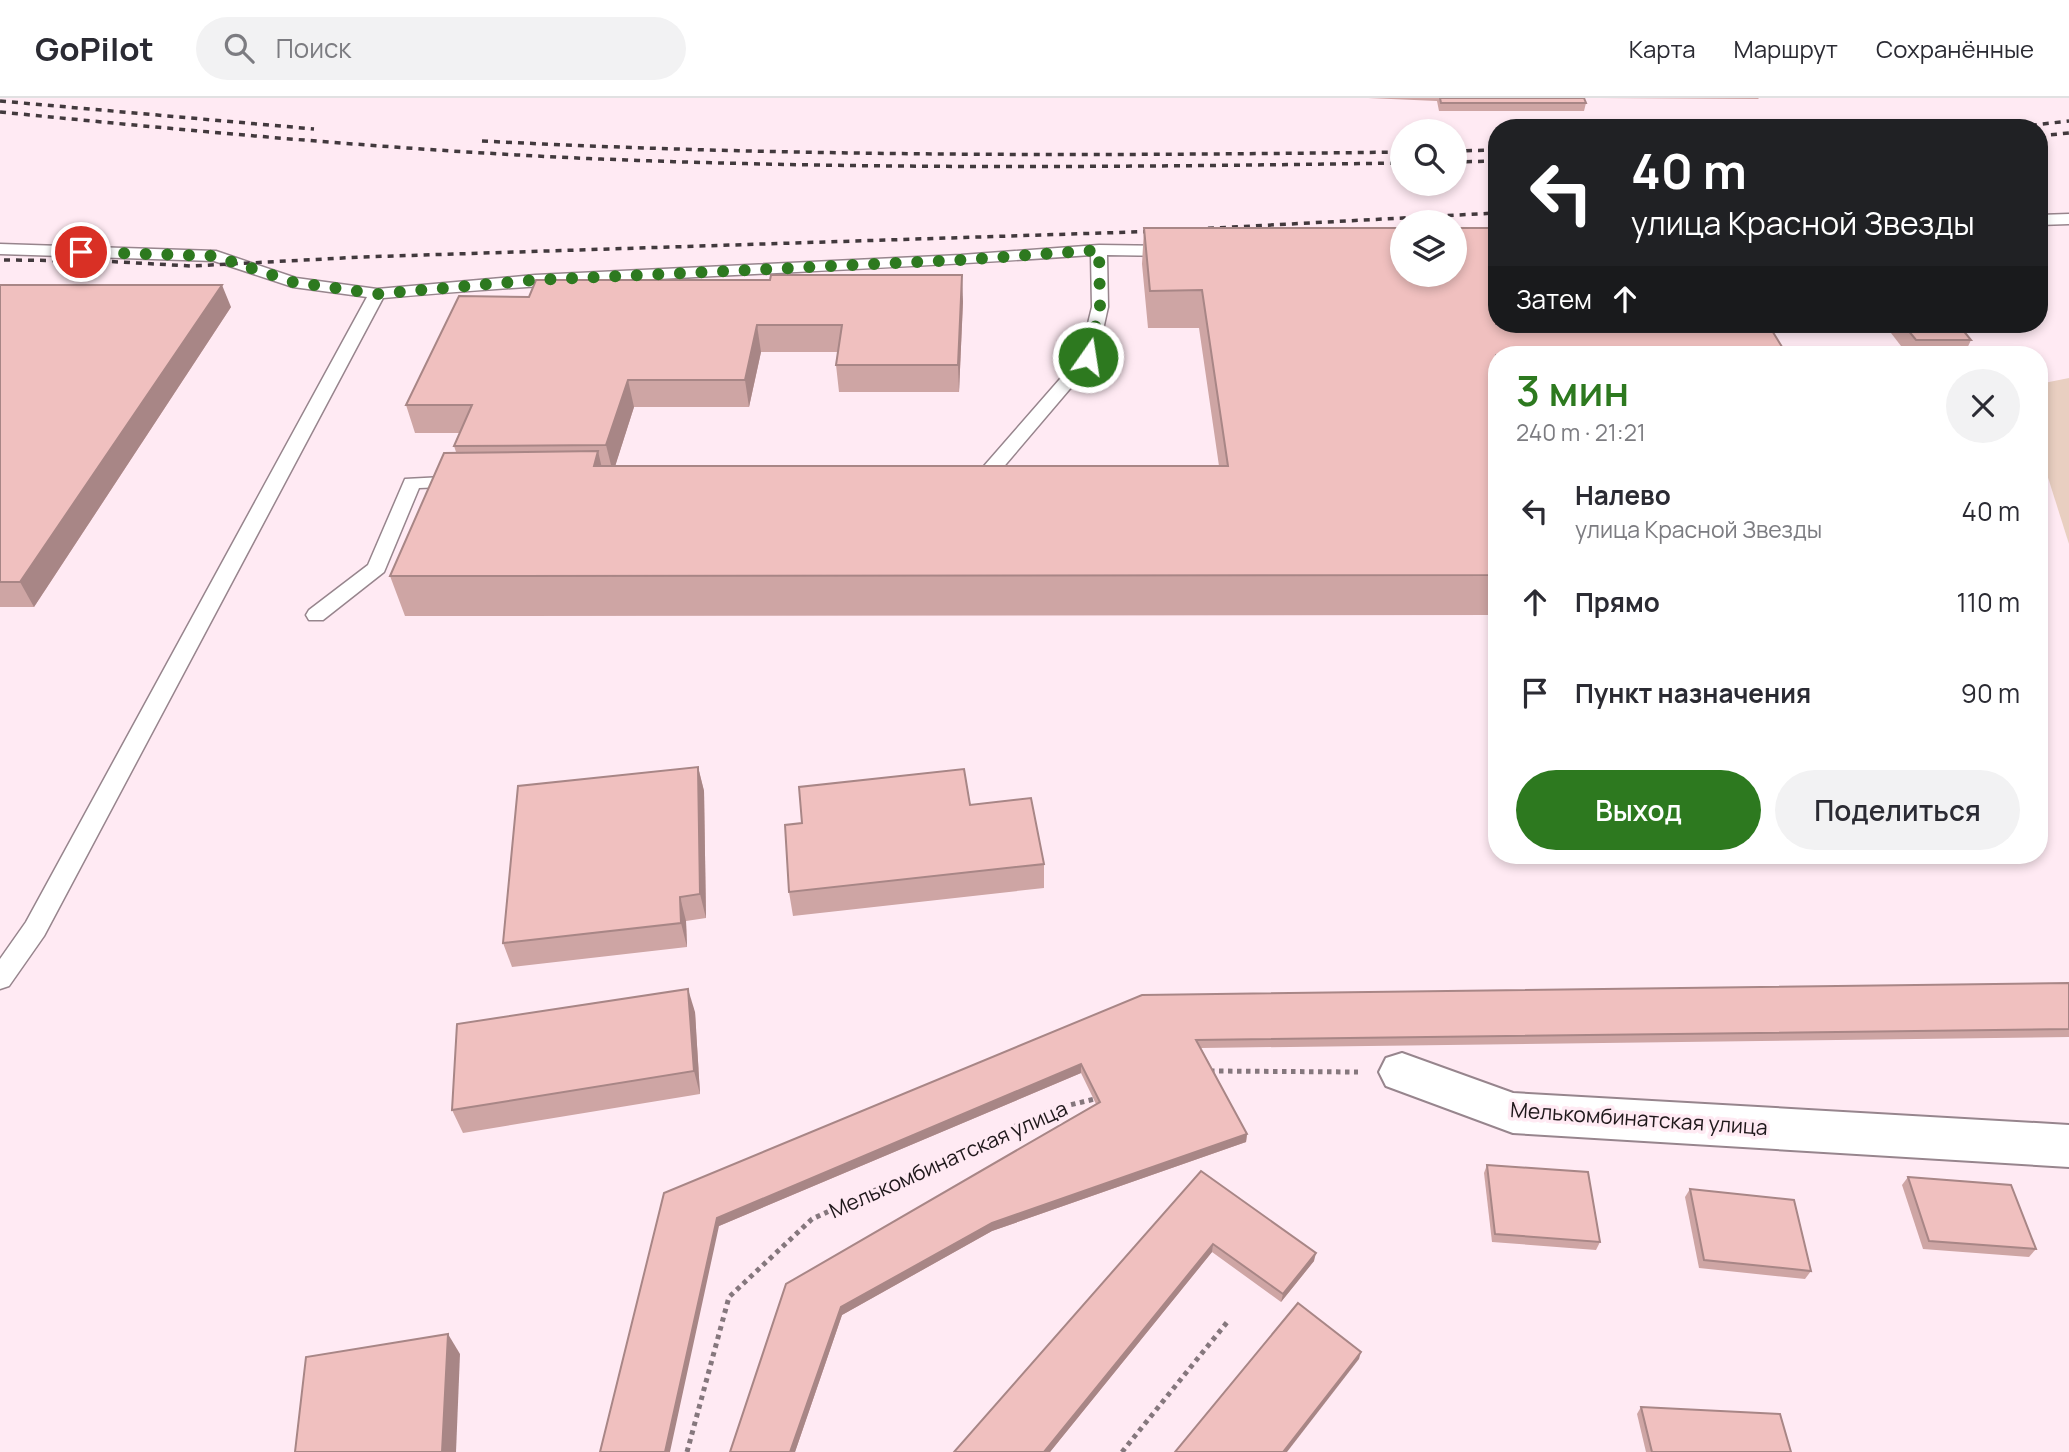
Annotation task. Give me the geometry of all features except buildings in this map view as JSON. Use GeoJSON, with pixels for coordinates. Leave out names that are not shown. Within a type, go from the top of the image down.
{"type":"FeatureCollection","features":[{"type":"Feature","properties":{"kind":"street","name":"Мелькомбинатская улица"},"geometry":{"type":"LineString","coordinates":[[1402,1072],[1513,1112],[2069,1146]]}},
{"type":"Feature","properties":{"kind":"lane"},"geometry":{"type":"LineString","coordinates":[[2048,220],[2069,219]]}},
{"type":"Feature","properties":{"kind":"lane"},"geometry":{"type":"LineString","coordinates":[[0,249],[215,256],[293,282],[377,294],[535,280],[961,260],[1099,250],[1182,251]]}},
{"type":"Feature","properties":{"kind":"lane"},"geometry":{"type":"LineString","coordinates":[[954,480],[982,480],[1088,357],[1100,307],[1099,250]]}},
{"type":"Feature","properties":{"kind":"lane"},"geometry":{"type":"LineString","coordinates":[[0,979],[35,929],[346,347],[377,294]]}},
{"type":"Feature","properties":{"kind":"lane"},"geometry":{"type":"LineString","coordinates":[[316,615],[377,568],[412,482],[481,482]]}},
{"type":"Feature","properties":{"kind":"path"},"geometry":{"type":"LineString","coordinates":[[1199,1073],[1213,1070],[1402,1072]]}},
{"type":"Feature","properties":{"kind":"path","name":"Мелькомбинатская улица"},"geometry":{"type":"LineString","coordinates":[[687,1452],[729,1297],[812,1219],[1053,1109],[1106,1096]]}},
{"type":"Feature","properties":{"kind":"path"},"geometry":{"type":"LineString","coordinates":[[1122,1452],[1228,1321]]}},
{"type":"Feature","properties":{"kind":"shaded area"},"geometry":{"type":"Polygon","coordinates":[[[2069,378],[2069,544],[2048,478],[2048,382],[2069,378]]]}},
{"type":"Feature","properties":{"kind":"railway"},"geometry":{"type":"LineString","coordinates":[[0,101],[314,129]]}},
{"type":"Feature","properties":{"kind":"railway"},"geometry":{"type":"LineString","coordinates":[[0,112],[360,144],[680,162],[990,166],[1390,163]]}},
{"type":"Feature","properties":{"kind":"railway"},"geometry":{"type":"LineString","coordinates":[[2048,123],[2069,121]]}},
{"type":"Feature","properties":{"kind":"railway"},"geometry":{"type":"LineString","coordinates":[[2048,135],[2069,133]]}},
{"type":"Feature","properties":{"kind":"railway"},"geometry":{"type":"LineString","coordinates":[[482,141],[827,153],[1390,152]]}},
{"type":"Feature","properties":{"kind":"railway"},"geometry":{"type":"LineString","coordinates":[[1467,151],[1488,150]]}},
{"type":"Feature","properties":{"kind":"railway"},"geometry":{"type":"LineString","coordinates":[[1467,162],[1488,161]]}},
{"type":"Feature","properties":{"kind":"railway"},"geometry":{"type":"LineString","coordinates":[[1196,229],[1488,213]]}},
{"type":"Feature","properties":{"kind":"railway"},"geometry":{"type":"LineString","coordinates":[[4,260],[102,261],[192,266],[362,257],[1164,231]]}},
{"type":"Feature","properties":{"kind":"route"},"geometry":{"type":"LineString","coordinates":[[81,252],[215,256],[293,282],[377,294],[535,280],[961,260],[1099,250],[1100,307],[1088,357]]}}]}
